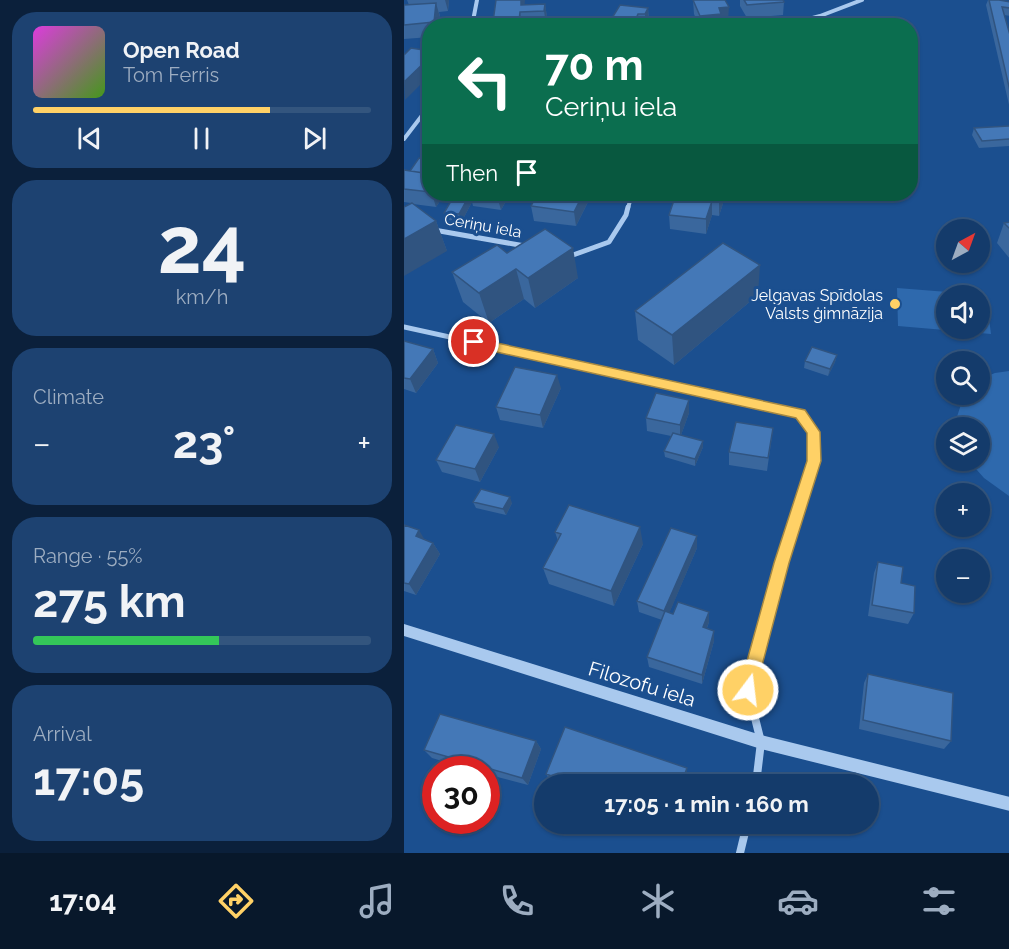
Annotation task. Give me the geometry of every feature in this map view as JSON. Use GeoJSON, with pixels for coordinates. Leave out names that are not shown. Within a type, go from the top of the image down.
{"type":"FeatureCollection","features":[{"type":"Feature","properties":{"kind":"street"},"geometry":{"type":"LineString","coordinates":[[474,18],[477,0]]}},
{"type":"Feature","properties":{"kind":"street"},"geometry":{"type":"LineString","coordinates":[[813,18],[862,0]]}},
{"type":"Feature","properties":{"kind":"street"},"geometry":{"type":"LineString","coordinates":[[404,139],[422,115]]}},
{"type":"Feature","properties":{"kind":"street"},"geometry":{"type":"LineString","coordinates":[[561,253],[573,255],[609,242],[626,214],[630,201]]}},
{"type":"Feature","properties":{"kind":"street","name":"Ceriņu iela"},"geometry":{"type":"LineString","coordinates":[[427,229],[528,247]]}},
{"type":"Feature","properties":{"kind":"street"},"geometry":{"type":"LineString","coordinates":[[404,327],[800,414],[814,432],[814,461],[781,563],[748,690],[761,742],[757,774]]}},
{"type":"Feature","properties":{"kind":"street","name":"Filozofu iela"},"geometry":{"type":"LineString","coordinates":[[404,630],[761,742],[1010,804]]}},
{"type":"Feature","properties":{"kind":"street"},"geometry":{"type":"LineString","coordinates":[[740,853],[745,834]]}},
{"type":"Feature","properties":{"kind":"shaded area"},"geometry":{"type":"Polygon","coordinates":[[[897,288],[936,291],[936,329],[898,326],[897,288]]]}},
{"type":"Feature","properties":{"kind":"shaded area"},"geometry":{"type":"Polygon","coordinates":[[[1010,371],[1009,496],[978,471],[990,471],[990,417],[957,417],[961,405],[990,405],[990,375],[1010,371]]]}},
{"type":"Feature","properties":{"kind":"building"},"geometry":{"type":"Polygon","coordinates":[[[496,0],[521,0],[521,5],[545,4],[544,11],[520,12],[519,18],[494,18],[496,0]]]}},
{"type":"Feature","properties":{"kind":"building"},"geometry":{"type":"Polygon","coordinates":[[[693,0],[725,0],[729,7],[719,8],[721,14],[700,16],[693,0]]]}},
{"type":"Feature","properties":{"kind":"building"},"geometry":{"type":"Polygon","coordinates":[[[744,0],[783,0],[784,2],[747,5],[744,0]]]}},
{"type":"Feature","properties":{"kind":"building"},"geometry":{"type":"Polygon","coordinates":[[[989,0],[1010,2],[1010,8],[1002,7],[1010,35],[1010,91],[989,0]]]}},
{"type":"Feature","properties":{"kind":"building"},"geometry":{"type":"Polygon","coordinates":[[[436,3],[434,18],[422,18],[422,23],[404,25],[404,5],[436,3]]]}},
{"type":"Feature","properties":{"kind":"building"},"geometry":{"type":"Polygon","coordinates":[[[620,5],[648,8],[645,14],[638,14],[636,18],[612,18],[620,5]]]}},
{"type":"Feature","properties":{"kind":"building"},"geometry":{"type":"Polygon","coordinates":[[[411,48],[422,50],[422,65],[404,82],[404,55],[411,48]]]}},
{"type":"Feature","properties":{"kind":"building"},"geometry":{"type":"Polygon","coordinates":[[[1010,126],[1010,139],[982,141],[974,128],[1010,126]]]}},
{"type":"Feature","properties":{"kind":"building"},"geometry":{"type":"Polygon","coordinates":[[[419,158],[422,158],[422,173],[410,171],[419,158]]]}},
{"type":"Feature","properties":{"kind":"building"},"geometry":{"type":"Polygon","coordinates":[[[404,170],[422,173],[422,191],[404,189],[404,170]]]}},
{"type":"Feature","properties":{"kind":"building"},"geometry":{"type":"Polygon","coordinates":[[[451,201],[466,201],[459,214],[444,213],[451,201]]]}},
{"type":"Feature","properties":{"kind":"building"},"geometry":{"type":"Polygon","coordinates":[[[534,201],[580,201],[574,212],[531,206],[534,201]]]}},
{"type":"Feature","properties":{"kind":"building"},"geometry":{"type":"Polygon","coordinates":[[[674,201],[712,201],[706,219],[669,215],[674,201]]]}},
{"type":"Feature","properties":{"kind":"building"},"geometry":{"type":"Polygon","coordinates":[[[412,203],[436,221],[404,239],[404,207],[412,203]]]}},
{"type":"Feature","properties":{"kind":"building"},"geometry":{"type":"Polygon","coordinates":[[[545,229],[573,248],[528,278],[516,269],[479,293],[452,272],[497,245],[507,253],[545,229]]]}},
{"type":"Feature","properties":{"kind":"building"},"geometry":{"type":"Polygon","coordinates":[[[723,243],[760,265],[672,335],[635,311],[723,243]]]}},
{"type":"Feature","properties":{"kind":"building"},"geometry":{"type":"Polygon","coordinates":[[[404,341],[433,349],[410,379],[404,378],[404,341]]]}},
{"type":"Feature","properties":{"kind":"building"},"geometry":{"type":"Polygon","coordinates":[[[812,347],[837,355],[830,369],[805,361],[812,347]]]}},
{"type":"Feature","properties":{"kind":"building"},"geometry":{"type":"Polygon","coordinates":[[[515,367],[557,375],[540,415],[496,407],[515,367]]]}},
{"type":"Feature","properties":{"kind":"building"},"geometry":{"type":"Polygon","coordinates":[[[656,393],[689,400],[680,425],[646,418],[656,393]]]}},
{"type":"Feature","properties":{"kind":"building"},"geometry":{"type":"Polygon","coordinates":[[[736,422],[773,428],[768,458],[729,452],[736,422]]]}},
{"type":"Feature","properties":{"kind":"building"},"geometry":{"type":"Polygon","coordinates":[[[456,425],[494,434],[475,469],[436,460],[456,425]]]}},
{"type":"Feature","properties":{"kind":"building"},"geometry":{"type":"Polygon","coordinates":[[[673,433],[703,441],[695,459],[664,451],[673,433]]]}},
{"type":"Feature","properties":{"kind":"building"},"geometry":{"type":"Polygon","coordinates":[[[481,489],[510,497],[503,509],[473,502],[481,489]]]}},
{"type":"Feature","properties":{"kind":"building"},"geometry":{"type":"Polygon","coordinates":[[[569,505],[640,527],[611,591],[543,568],[561,534],[555,532],[569,505]]]}},
{"type":"Feature","properties":{"kind":"building"},"geometry":{"type":"Polygon","coordinates":[[[404,525],[419,530],[416,536],[433,543],[409,584],[404,583],[404,525]]]}},
{"type":"Feature","properties":{"kind":"building"},"geometry":{"type":"Polygon","coordinates":[[[671,528],[697,536],[664,611],[637,601],[671,528]]]}},
{"type":"Feature","properties":{"kind":"building"},"geometry":{"type":"Polygon","coordinates":[[[878,562],[903,567],[901,583],[915,586],[914,613],[872,605],[878,562]]]}},
{"type":"Feature","properties":{"kind":"building"},"geometry":{"type":"Polygon","coordinates":[[[678,602],[709,612],[703,627],[714,631],[702,675],[647,657],[665,611],[673,614],[678,602]]]}},
{"type":"Feature","properties":{"kind":"building"},"geometry":{"type":"Polygon","coordinates":[[[868,674],[953,693],[951,741],[863,720],[868,674]]]}},
{"type":"Feature","properties":{"kind":"building"},"geometry":{"type":"Polygon","coordinates":[[[440,714],[536,741],[522,778],[500,772],[500,756],[445,756],[424,750],[440,714]]]}},
{"type":"Feature","properties":{"kind":"building"},"geometry":{"type":"Polygon","coordinates":[[[565,727],[687,768],[685,774],[546,774],[565,727]]]}},
{"type":"Feature","properties":{"kind":"place","name":"Jelgavas Spīdolas Valsts ģimnāzija"},"geometry":{"type":"Point","coordinates":[895,304]}},
{"type":"Feature","properties":{"kind":"route"},"geometry":{"type":"LineString","coordinates":[[474,342],[800,414],[814,432],[814,461],[781,563],[748,690]]}}]}
